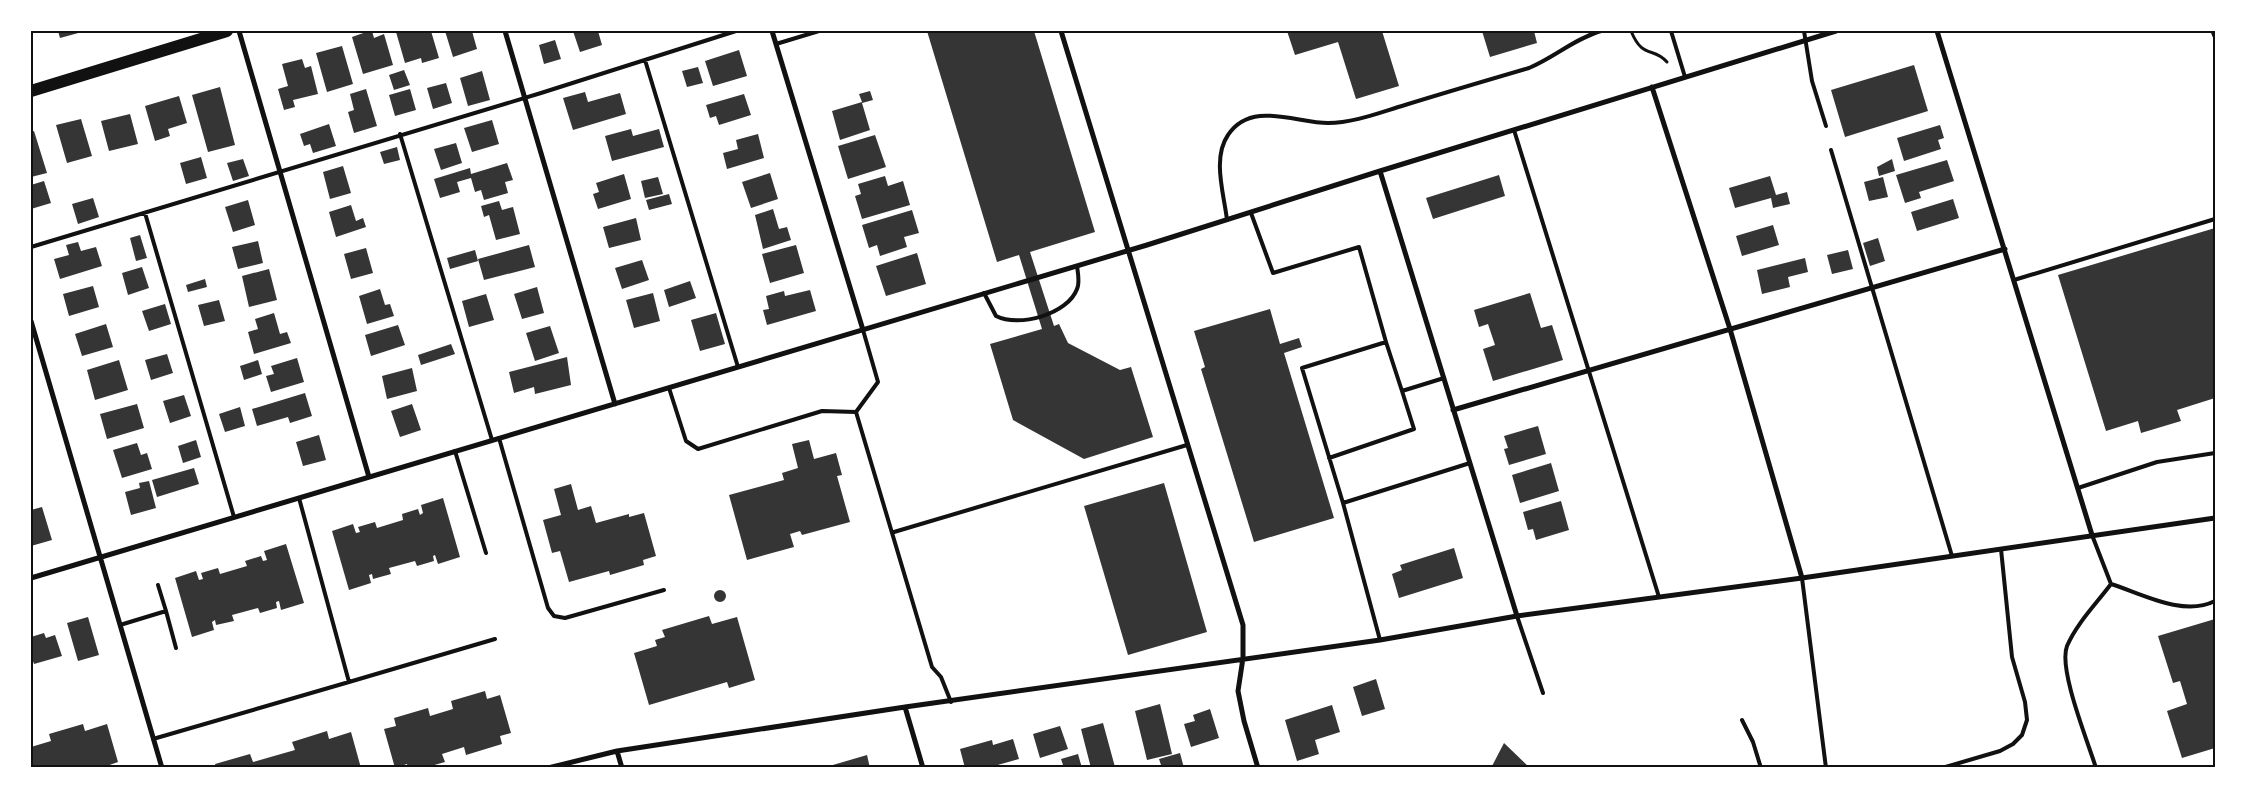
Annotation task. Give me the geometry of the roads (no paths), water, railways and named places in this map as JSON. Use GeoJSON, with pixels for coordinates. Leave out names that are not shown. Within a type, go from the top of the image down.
{"type":"FeatureCollection","features":[{"type":"Feature","properties":{"kind":"main road"},"geometry":{"type":"LineString","coordinates":[[31,90],[227,31]]}},
{"type":"Feature","properties":{"kind":"street"},"geometry":{"type":"LineString","coordinates":[[239,31],[369,477]]}},
{"type":"Feature","properties":{"kind":"street"},"geometry":{"type":"LineString","coordinates":[[504,31],[615,404]]}},
{"type":"Feature","properties":{"kind":"street"},"geometry":{"type":"LineString","coordinates":[[772,31],[863,330]]}},
{"type":"Feature","properties":{"kind":"street"},"geometry":{"type":"LineString","coordinates":[[1061,31],[1242,625],[1243,658],[1238,691],[1244,721],[1258,768]]}},
{"type":"Feature","properties":{"kind":"street"},"geometry":{"type":"LineString","coordinates":[[31,578],[1128,251],[1380,171],[1836,31]]}},
{"type":"Feature","properties":{"kind":"street"},"geometry":{"type":"LineString","coordinates":[[1937,31],[2092,535]]}},
{"type":"Feature","properties":{"kind":"street"},"geometry":{"type":"LineString","coordinates":[[2213,31],[2215,36]]}},
{"type":"Feature","properties":{"kind":"street"},"geometry":{"type":"LineString","coordinates":[[1652,88],[1730,330],[1802,578]]}},
{"type":"Feature","properties":{"kind":"street"},"geometry":{"type":"LineString","coordinates":[[1380,171],[1517,616]]}},
{"type":"Feature","properties":{"kind":"street"},"geometry":{"type":"LineString","coordinates":[[1453,410],[2005,249]]}},
{"type":"Feature","properties":{"kind":"street"},"geometry":{"type":"LineString","coordinates":[[31,321],[162,768]]}},
{"type":"Feature","properties":{"kind":"street"},"geometry":{"type":"LineString","coordinates":[[548,768],[616,751],[905,707],[1380,640],[1517,616],[1802,578],[2215,518]]}},
{"type":"Feature","properties":{"kind":"street"},"geometry":{"type":"LineString","coordinates":[[905,707],[923,768]]}},
{"type":"Feature","properties":{"kind":"street"},"geometry":{"type":"LineString","coordinates":[[616,751],[622,768]]}},
{"type":"Feature","properties":{"kind":"lane"},"geometry":{"type":"LineString","coordinates":[[31,246],[524,98],[736,31]]}},
{"type":"Feature","properties":{"kind":"lane"},"geometry":{"type":"LineString","coordinates":[[776,44],[819,31]]}},
{"type":"Feature","properties":{"kind":"lane"},"geometry":{"type":"LineString","coordinates":[[1227,220],[1220,158],[1228,134],[1239,123],[1256,117],[1282,115],[1327,123],[1360,118],[1529,68],[1549,60],[1564,47],[1583,36],[1601,31]]}},
{"type":"Feature","properties":{"kind":"lane"},"geometry":{"type":"LineString","coordinates":[[1671,31],[1685,77]]}},
{"type":"Feature","properties":{"kind":"lane"},"geometry":{"type":"LineString","coordinates":[[1804,31],[1812,81],[1826,126]]}},
{"type":"Feature","properties":{"kind":"lane"},"geometry":{"type":"LineString","coordinates":[[646,60],[738,367]]}},
{"type":"Feature","properties":{"kind":"lane"},"geometry":{"type":"LineString","coordinates":[[1514,130],[1659,597]]}},
{"type":"Feature","properties":{"kind":"lane"},"geometry":{"type":"LineString","coordinates":[[400,134],[492,440]]}},
{"type":"Feature","properties":{"kind":"lane"},"geometry":{"type":"LineString","coordinates":[[1831,150],[1952,556]]}},
{"type":"Feature","properties":{"kind":"lane"},"geometry":{"type":"LineString","coordinates":[[145,213],[234,517]]}},
{"type":"Feature","properties":{"kind":"lane"},"geometry":{"type":"LineString","coordinates":[[1251,213],[1273,273],[1359,248],[1414,429],[1329,458]]}},
{"type":"Feature","properties":{"kind":"lane"},"geometry":{"type":"LineString","coordinates":[[2014,280],[2215,219]]}},
{"type":"Feature","properties":{"kind":"lane"},"geometry":{"type":"LineString","coordinates":[[984,293],[996,316],[1016,322],[1028,319],[1062,309],[1070,302],[1079,286],[1077,266]]}},
{"type":"Feature","properties":{"kind":"lane"},"geometry":{"type":"LineString","coordinates":[[856,412],[878,382],[863,330]]}},
{"type":"Feature","properties":{"kind":"lane"},"geometry":{"type":"LineString","coordinates":[[1380,640],[1302,368],[1386,342]]}},
{"type":"Feature","properties":{"kind":"lane"},"geometry":{"type":"LineString","coordinates":[[1402,391],[1444,378]]}},
{"type":"Feature","properties":{"kind":"lane"},"geometry":{"type":"LineString","coordinates":[[669,388],[686,441],[698,449],[822,411],[856,412]]}},
{"type":"Feature","properties":{"kind":"lane"},"geometry":{"type":"LineString","coordinates":[[856,412],[894,532],[932,667],[941,677],[950,702]]}},
{"type":"Feature","properties":{"kind":"lane"},"geometry":{"type":"LineString","coordinates":[[499,438],[548,608],[554,616],[565,618],[664,590]]}},
{"type":"Feature","properties":{"kind":"lane"},"geometry":{"type":"LineString","coordinates":[[894,532],[1187,445]]}},
{"type":"Feature","properties":{"kind":"lane"},"geometry":{"type":"LineString","coordinates":[[455,451],[486,554]]}},
{"type":"Feature","properties":{"kind":"lane"},"geometry":{"type":"LineString","coordinates":[[2078,488],[2157,462],[2215,453]]}},
{"type":"Feature","properties":{"kind":"lane"},"geometry":{"type":"LineString","coordinates":[[1342,503],[1470,463]]}},
{"type":"Feature","properties":{"kind":"lane"},"geometry":{"type":"LineString","coordinates":[[299,498],[349,682]]}},
{"type":"Feature","properties":{"kind":"lane"},"geometry":{"type":"LineString","coordinates":[[2092,535],[2111,584]]}},
{"type":"Feature","properties":{"kind":"lane"},"geometry":{"type":"LineString","coordinates":[[1942,768],[2000,751],[2022,735],[2026,720],[2024,702],[2012,657],[2001,549]]}},
{"type":"Feature","properties":{"kind":"lane"},"geometry":{"type":"LineString","coordinates":[[1802,578],[1826,768]]}},
{"type":"Feature","properties":{"kind":"lane"},"geometry":{"type":"LineString","coordinates":[[2111,584],[2182,607],[2196,608],[2215,601]]}},
{"type":"Feature","properties":{"kind":"lane"},"geometry":{"type":"LineString","coordinates":[[2096,768],[2066,670],[2066,648],[2076,630],[2111,584]]}},
{"type":"Feature","properties":{"kind":"lane"},"geometry":{"type":"LineString","coordinates":[[158,585],[176,648]]}},
{"type":"Feature","properties":{"kind":"lane"},"geometry":{"type":"LineString","coordinates":[[120,625],[166,611]]}},
{"type":"Feature","properties":{"kind":"lane"},"geometry":{"type":"LineString","coordinates":[[1517,616],[1543,693]]}},
{"type":"Feature","properties":{"kind":"lane"},"geometry":{"type":"LineString","coordinates":[[153,739],[496,639]]}},
{"type":"Feature","properties":{"kind":"lane"},"geometry":{"type":"LineString","coordinates":[[1742,720],[1754,742],[1762,768]]}}]}
